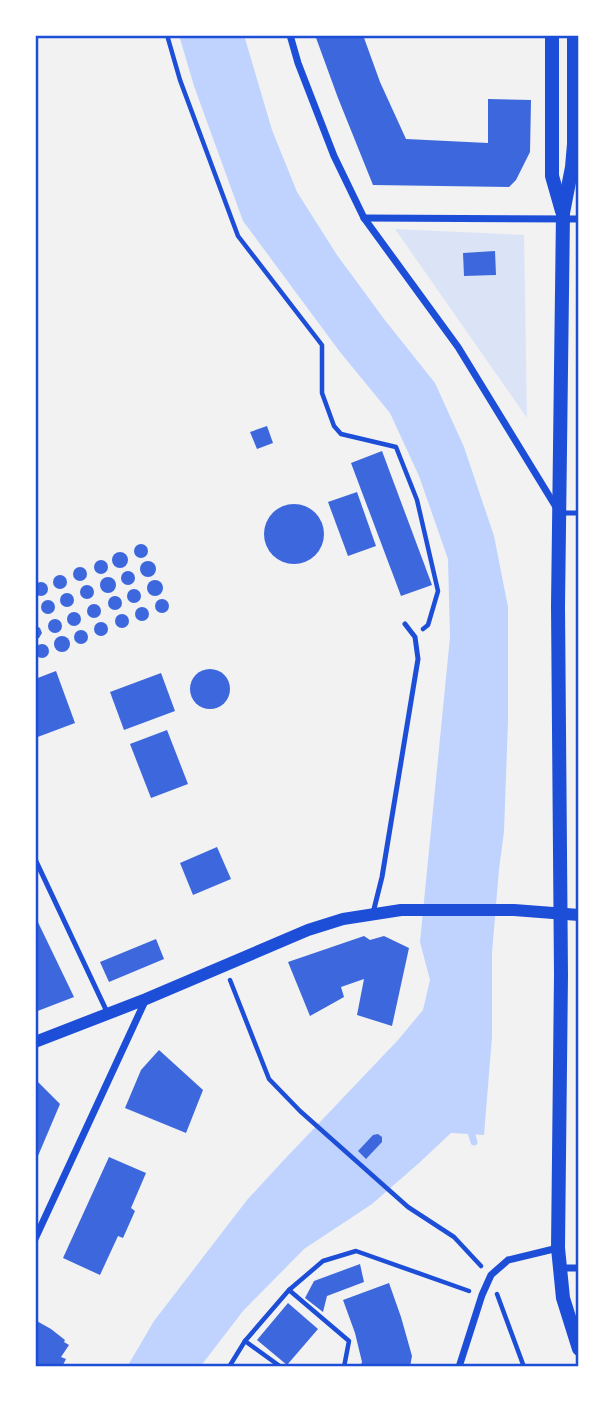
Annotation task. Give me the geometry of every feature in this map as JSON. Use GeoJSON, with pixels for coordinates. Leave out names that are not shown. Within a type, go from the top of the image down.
{"type":"FeatureCollection","features":[{"type":"Feature","properties":{"kind":"main road"},"geometry":{"type":"LineString","coordinates":[[552,35],[552,176],[563,216]]}},
{"type":"Feature","properties":{"kind":"main road"},"geometry":{"type":"LineString","coordinates":[[574,35],[574,144],[563,216],[559,513],[561,914],[558,1248],[563,1297],[579,1349]]}},
{"type":"Feature","properties":{"kind":"street"},"geometry":{"type":"LineString","coordinates":[[290,35],[334,156],[364,218],[458,347],[559,513]]}},
{"type":"Feature","properties":{"kind":"street"},"geometry":{"type":"LineString","coordinates":[[364,218],[563,216],[579,219]]}},
{"type":"Feature","properties":{"kind":"street"},"geometry":{"type":"LineString","coordinates":[[35,1042],[146,999],[308,930],[343,919],[401,910],[514,911],[579,915]]}},
{"type":"Feature","properties":{"kind":"street"},"geometry":{"type":"LineString","coordinates":[[35,1239],[146,999]]}},
{"type":"Feature","properties":{"kind":"street"},"geometry":{"type":"LineString","coordinates":[[459,1367],[491,1275],[508,1261],[558,1248]]}},
{"type":"Feature","properties":{"kind":"street"},"geometry":{"type":"LineString","coordinates":[[559,1268],[579,1268]]}},
{"type":"Feature","properties":{"kind":"lane"},"geometry":{"type":"LineString","coordinates":[[559,513],[579,513]]}},
{"type":"Feature","properties":{"kind":"lane"},"geometry":{"type":"LineString","coordinates":[[373,913],[382,877],[418,659],[415,637],[405,624]]}},
{"type":"Feature","properties":{"kind":"lane"},"geometry":{"type":"LineString","coordinates":[[35,859],[108,1014]]}},
{"type":"Feature","properties":{"kind":"path"},"geometry":{"type":"LineString","coordinates":[[167,35],[180,80],[238,236],[322,345],[322,393],[334,426],[341,434],[396,447],[417,500],[438,591],[428,625],[415,637]]}},
{"type":"Feature","properties":{"kind":"path"},"geometry":{"type":"LineString","coordinates":[[224,966],[269,1079],[300,1111],[408,1208],[454,1237],[491,1275],[524,1367]]}},
{"type":"Feature","properties":{"kind":"path"},"geometry":{"type":"LineString","coordinates":[[356,1162],[362,1155]]}},
{"type":"Feature","properties":{"kind":"path"},"geometry":{"type":"LineString","coordinates":[[229,1367],[245,1340],[289,1290],[323,1261],[356,1251],[482,1295],[502,1306]]}},
{"type":"Feature","properties":{"kind":"path"},"geometry":{"type":"LineString","coordinates":[[289,1290],[349,1341],[344,1367]]}},
{"type":"Feature","properties":{"kind":"path"},"geometry":{"type":"LineString","coordinates":[[245,1340],[281,1367]]}},
{"type":"Feature","properties":{"kind":"shaded area"},"geometry":{"type":"Polygon","coordinates":[[[395,229],[524,235],[527,418],[395,229]]]}},
{"type":"Feature","properties":{"kind":"water"},"geometry":{"type":"Polygon","coordinates":[[[179,35],[244,35],[272,130],[297,192],[337,255],[435,383],[464,447],[494,536],[508,607],[504,832],[492,953],[492,1037],[484,1135],[451,1133],[372,1204],[304,1249],[243,1311],[200,1367],[127,1367],[154,1321],[247,1200],[423,1010],[430,980],[420,942],[450,637],[448,559],[419,476],[390,413],[340,352],[243,221],[194,86],[179,35]]]}},
{"type":"Feature","properties":{"kind":"building"},"geometry":{"type":"Polygon","coordinates":[[[315,35],[363,35],[380,82],[406,139],[488,143],[488,99],[531,100],[530,152],[516,180],[509,187],[373,185],[315,35]]]}},
{"type":"Feature","properties":{"kind":"building"},"geometry":{"type":"Polygon","coordinates":[[[495,251],[496,275],[464,276],[463,253],[495,251]]]}},
{"type":"Feature","properties":{"kind":"building"},"geometry":{"type":"Polygon","coordinates":[[[267,426],[273,443],[257,449],[250,432],[267,426]]]}},
{"type":"Feature","properties":{"kind":"building"},"geometry":{"type":"Polygon","coordinates":[[[382,451],[432,585],[401,596],[351,463],[382,451]]]}},
{"type":"Feature","properties":{"kind":"building"},"geometry":{"type":"Polygon","coordinates":[[[357,492],[376,546],[348,556],[328,502],[357,492]]]}},
{"type":"Feature","properties":{"kind":"building"},"geometry":{"type":"Polygon","coordinates":[[[288,504],[300,504],[316,512],[322,522],[322,546],[316,556],[300,564],[288,564],[272,556],[264,540],[264,528],[272,512],[288,504]]]}},
{"type":"Feature","properties":{"kind":"building"},"geometry":{"type":"Polygon","coordinates":[[[138,544],[144,544],[148,551],[144,558],[138,558],[134,554],[134,548],[138,544]]]}},
{"type":"Feature","properties":{"kind":"building"},"geometry":{"type":"Polygon","coordinates":[[[120,552],[128,560],[120,568],[112,560],[120,552]]]}},
{"type":"Feature","properties":{"kind":"building"},"geometry":{"type":"Polygon","coordinates":[[[98,560],[104,560],[108,567],[104,574],[98,574],[94,570],[94,564],[98,560]]]}},
{"type":"Feature","properties":{"kind":"building"},"geometry":{"type":"Polygon","coordinates":[[[148,561],[156,569],[148,577],[140,569],[148,561]]]}},
{"type":"Feature","properties":{"kind":"building"},"geometry":{"type":"Polygon","coordinates":[[[77,567],[83,567],[87,574],[83,581],[77,581],[73,577],[73,571],[77,567]]]}},
{"type":"Feature","properties":{"kind":"building"},"geometry":{"type":"Polygon","coordinates":[[[125,571],[131,571],[135,578],[131,585],[125,585],[121,581],[121,575],[125,571]]]}},
{"type":"Feature","properties":{"kind":"building"},"geometry":{"type":"Polygon","coordinates":[[[57,575],[63,575],[67,582],[63,589],[57,589],[53,585],[53,579],[57,575]]]}},
{"type":"Feature","properties":{"kind":"building"},"geometry":{"type":"Polygon","coordinates":[[[108,577],[116,585],[108,593],[100,585],[108,577]]]}},
{"type":"Feature","properties":{"kind":"building"},"geometry":{"type":"Polygon","coordinates":[[[155,580],[163,588],[155,596],[147,588],[155,580]]]}},
{"type":"Feature","properties":{"kind":"building"},"geometry":{"type":"Polygon","coordinates":[[[38,582],[44,582],[48,589],[44,596],[38,596],[34,592],[34,586],[38,582]]]}},
{"type":"Feature","properties":{"kind":"building"},"geometry":{"type":"Polygon","coordinates":[[[84,585],[90,585],[94,592],[90,599],[84,599],[80,595],[80,589],[84,585]]]}},
{"type":"Feature","properties":{"kind":"building"},"geometry":{"type":"Polygon","coordinates":[[[131,589],[137,589],[141,596],[137,603],[131,603],[127,599],[127,593],[131,589]]]}},
{"type":"Feature","properties":{"kind":"building"},"geometry":{"type":"Polygon","coordinates":[[[64,593],[70,593],[74,600],[70,607],[64,607],[60,603],[60,597],[64,593]]]}},
{"type":"Feature","properties":{"kind":"building"},"geometry":{"type":"Polygon","coordinates":[[[112,596],[118,596],[122,603],[118,610],[112,610],[108,606],[108,600],[112,596]]]}},
{"type":"Feature","properties":{"kind":"building"},"geometry":{"type":"Polygon","coordinates":[[[159,599],[165,599],[169,606],[165,613],[159,613],[155,609],[155,603],[159,599]]]}},
{"type":"Feature","properties":{"kind":"building"},"geometry":{"type":"Polygon","coordinates":[[[45,600],[51,600],[55,607],[51,614],[45,614],[41,610],[41,604],[45,600]]]}},
{"type":"Feature","properties":{"kind":"building"},"geometry":{"type":"Polygon","coordinates":[[[91,604],[97,604],[101,611],[97,618],[91,618],[87,614],[87,608],[91,604]]]}},
{"type":"Feature","properties":{"kind":"building"},"geometry":{"type":"Polygon","coordinates":[[[139,607],[145,607],[149,614],[145,621],[139,621],[135,617],[135,611],[139,607]]]}},
{"type":"Feature","properties":{"kind":"building"},"geometry":{"type":"Polygon","coordinates":[[[71,612],[77,612],[81,619],[77,626],[71,626],[67,622],[67,616],[71,612]]]}},
{"type":"Feature","properties":{"kind":"building"},"geometry":{"type":"Polygon","coordinates":[[[119,614],[125,614],[129,621],[125,628],[119,628],[115,624],[115,618],[119,614]]]}},
{"type":"Feature","properties":{"kind":"building"},"geometry":{"type":"Polygon","coordinates":[[[52,619],[58,619],[62,626],[58,633],[52,633],[48,629],[48,623],[52,619]]]}},
{"type":"Feature","properties":{"kind":"building"},"geometry":{"type":"Polygon","coordinates":[[[98,622],[104,622],[108,629],[104,636],[98,636],[94,632],[94,626],[98,622]]]}},
{"type":"Feature","properties":{"kind":"building"},"geometry":{"type":"Polygon","coordinates":[[[35,625],[42,633],[35,640],[35,625]]]}},
{"type":"Feature","properties":{"kind":"building"},"geometry":{"type":"Polygon","coordinates":[[[78,630],[84,630],[88,637],[84,644],[78,644],[74,640],[74,634],[78,630]]]}},
{"type":"Feature","properties":{"kind":"building"},"geometry":{"type":"Polygon","coordinates":[[[62,636],[70,644],[62,652],[54,644],[62,636]]]}},
{"type":"Feature","properties":{"kind":"building"},"geometry":{"type":"Polygon","coordinates":[[[39,644],[45,644],[49,651],[45,658],[39,658],[35,654],[35,648],[39,644]]]}},
{"type":"Feature","properties":{"kind":"building"},"geometry":{"type":"Polygon","coordinates":[[[210,669],[218,670],[224,675],[229,681],[229,697],[224,703],[218,708],[210,709],[202,708],[196,703],[191,697],[190,689],[191,681],[196,675],[202,670],[210,669]]]}},
{"type":"Feature","properties":{"kind":"building"},"geometry":{"type":"Polygon","coordinates":[[[56,671],[75,723],[35,738],[35,679],[56,671]]]}},
{"type":"Feature","properties":{"kind":"building"},"geometry":{"type":"Polygon","coordinates":[[[161,673],[175,711],[124,730],[110,692],[161,673]]]}},
{"type":"Feature","properties":{"kind":"building"},"geometry":{"type":"Polygon","coordinates":[[[167,730],[188,784],[151,798],[130,744],[167,730]]]}},
{"type":"Feature","properties":{"kind":"building"},"geometry":{"type":"Polygon","coordinates":[[[217,847],[231,879],[193,895],[180,863],[217,847]]]}},
{"type":"Feature","properties":{"kind":"building"},"geometry":{"type":"Polygon","coordinates":[[[35,916],[74,997],[35,1012],[35,916]]]}},
{"type":"Feature","properties":{"kind":"building"},"geometry":{"type":"Polygon","coordinates":[[[364,936],[370,940],[384,936],[409,948],[392,1026],[357,1015],[364,979],[341,987],[344,997],[310,1016],[288,962],[364,936]]]}},
{"type":"Feature","properties":{"kind":"building"},"geometry":{"type":"Polygon","coordinates":[[[156,939],[164,959],[109,982],[100,962],[156,939]]]}},
{"type":"Feature","properties":{"kind":"building"},"geometry":{"type":"Polygon","coordinates":[[[159,1050],[203,1090],[186,1133],[125,1108],[141,1070],[159,1050]]]}},
{"type":"Feature","properties":{"kind":"building"},"geometry":{"type":"Polygon","coordinates":[[[35,1082],[60,1104],[35,1163],[35,1082]]]}},
{"type":"Feature","properties":{"kind":"building"},"geometry":{"type":"Polygon","coordinates":[[[373,1135],[382,1137],[382,1142],[366,1159],[358,1151],[373,1135]]]}},
{"type":"Feature","properties":{"kind":"building"},"geometry":{"type":"Polygon","coordinates":[[[109,1157],[146,1173],[131,1208],[135,1211],[123,1238],[118,1236],[100,1275],[63,1258],[109,1157]]]}},
{"type":"Feature","properties":{"kind":"building"},"geometry":{"type":"Polygon","coordinates":[[[360,1264],[364,1282],[327,1296],[323,1312],[305,1298],[314,1281],[360,1264]]]}},
{"type":"Feature","properties":{"kind":"building"},"geometry":{"type":"Polygon","coordinates":[[[389,1283],[412,1356],[410,1367],[360,1367],[362,1362],[355,1333],[343,1300],[389,1283]]]}},
{"type":"Feature","properties":{"kind":"building"},"geometry":{"type":"Polygon","coordinates":[[[288,1303],[318,1329],[287,1365],[257,1340],[288,1303]]]}},
{"type":"Feature","properties":{"kind":"building"},"geometry":{"type":"Polygon","coordinates":[[[35,1320],[51,1329],[69,1345],[61,1357],[66,1359],[62,1367],[35,1367],[35,1320]]]}},
{"type":"Feature","properties":{"kind":"waterway"},"geometry":{"type":"LineString","coordinates":[[469,1126],[474,1142]]}}]}
